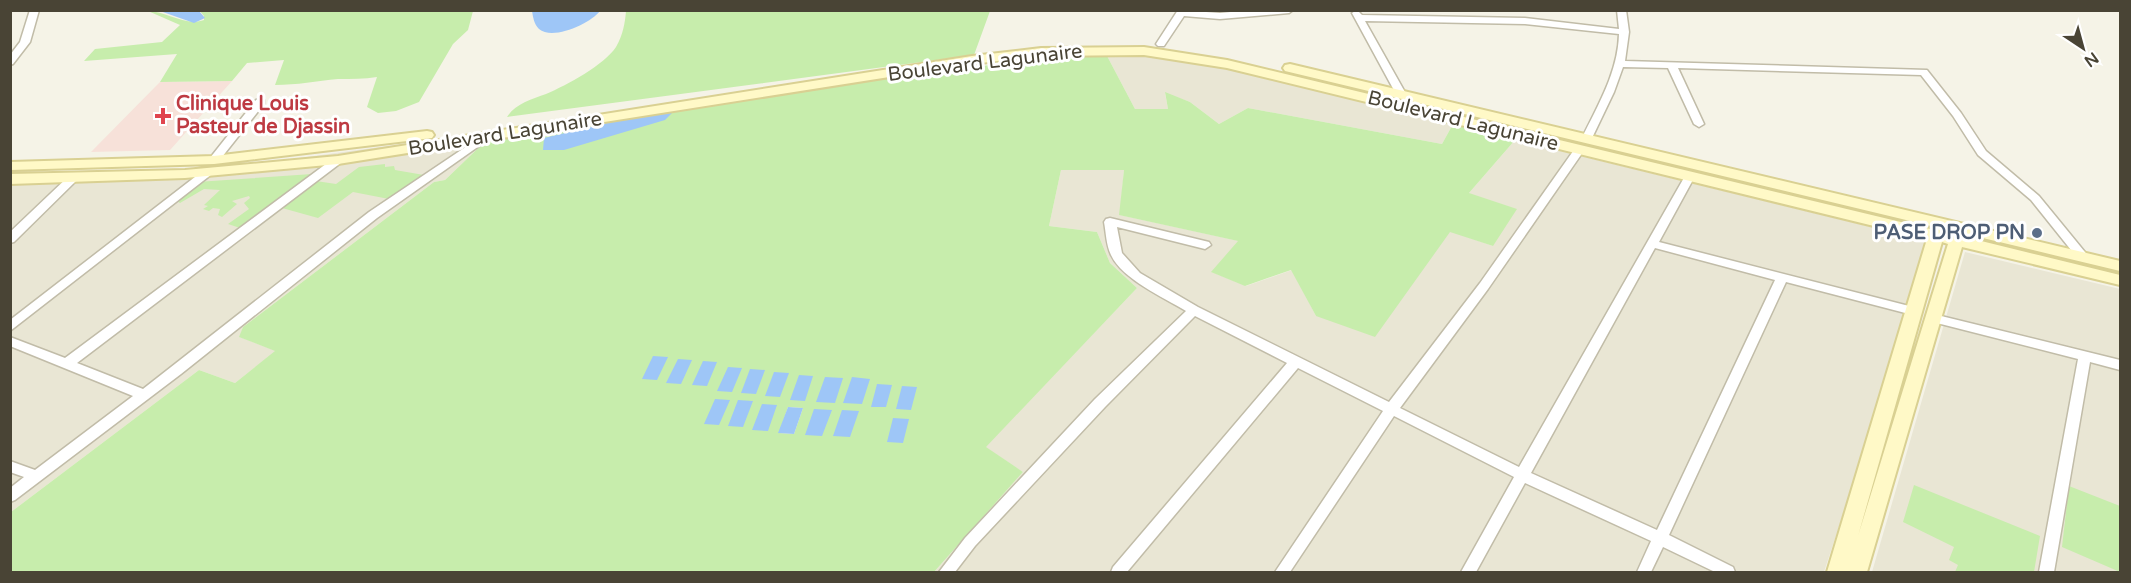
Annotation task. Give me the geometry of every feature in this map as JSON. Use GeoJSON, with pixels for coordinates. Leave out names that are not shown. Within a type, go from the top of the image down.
{"type":"FeatureCollection","features":[{"type":"Feature","properties":{"kind":"main road","name":"Boulevard Lagunaire"},"geometry":{"type":"LineString","coordinates":[[10,166],[211,166],[490,127],[967,51],[1059,42],[1161,44],[1236,56],[1401,94],[1690,176],[1938,229]]}},
{"type":"Feature","properties":{"kind":"main road","name":"Boulevard Lagunaire"},"geometry":{"type":"LineString","coordinates":[[10,179],[338,160],[972,60],[1041,52],[1106,50],[1152,52],[1227,64],[1583,144],[1959,234],[2121,280]]}},
{"type":"Feature","properties":{"kind":"main road"},"geometry":{"type":"LineString","coordinates":[[1837,573],[1938,229]]}},
{"type":"Feature","properties":{"kind":"main road","name":"Boulevard Lagunaire"},"geometry":{"type":"LineString","coordinates":[[1959,234],[2121,266]]}},
{"type":"Feature","properties":{"kind":"main road"},"geometry":{"type":"LineString","coordinates":[[1857,573],[1959,234]]}},
{"type":"Feature","properties":{"kind":"street"},"geometry":{"type":"LineString","coordinates":[[10,62],[25,42],[35,10]]}},
{"type":"Feature","properties":{"kind":"street"},"geometry":{"type":"LineString","coordinates":[[1161,44],[1182,12],[1220,15],[1289,10]]}},
{"type":"Feature","properties":{"kind":"street"},"geometry":{"type":"LineString","coordinates":[[1282,573],[1392,408],[1484,286],[1583,144],[1620,64],[1624,32],[1621,10]]}},
{"type":"Feature","properties":{"kind":"street"},"geometry":{"type":"LineString","coordinates":[[1356,14],[1525,21],[1624,32]]}},
{"type":"Feature","properties":{"kind":"street"},"geometry":{"type":"LineString","coordinates":[[1356,14],[1401,94]]}},
{"type":"Feature","properties":{"kind":"street"},"geometry":{"type":"LineString","coordinates":[[1620,64],[1924,72],[1982,153],[2035,198],[2084,257]]}},
{"type":"Feature","properties":{"kind":"street"},"geometry":{"type":"LineString","coordinates":[[1672,66],[1699,124]]}},
{"type":"Feature","properties":{"kind":"street"},"geometry":{"type":"LineString","coordinates":[[10,327],[211,166],[260,102]]}},
{"type":"Feature","properties":{"kind":"street"},"geometry":{"type":"LineString","coordinates":[[10,496],[144,395],[373,215],[485,137]]}},
{"type":"Feature","properties":{"kind":"street"},"geometry":{"type":"LineString","coordinates":[[68,363],[338,160]]}},
{"type":"Feature","properties":{"kind":"street"},"geometry":{"type":"LineString","coordinates":[[1468,573],[1690,176]]}},
{"type":"Feature","properties":{"kind":"street"},"geometry":{"type":"LineString","coordinates":[[10,239],[74,177]]}},
{"type":"Feature","properties":{"kind":"street"},"geometry":{"type":"LineString","coordinates":[[1205,245],[1110,222],[1116,254],[1122,262],[1136,276],[1194,310],[1522,475],[1658,537],[1728,573]]}},
{"type":"Feature","properties":{"kind":"street"},"geometry":{"type":"LineString","coordinates":[[1653,244],[1913,311]]}},
{"type":"Feature","properties":{"kind":"street"},"geometry":{"type":"LineString","coordinates":[[1644,573],[1658,537],[1782,278]]}},
{"type":"Feature","properties":{"kind":"street"},"geometry":{"type":"LineString","coordinates":[[946,573],[970,542],[1100,403],[1194,310]]}},
{"type":"Feature","properties":{"kind":"street"},"geometry":{"type":"LineString","coordinates":[[1933,318],[2121,365]]}},
{"type":"Feature","properties":{"kind":"street"},"geometry":{"type":"LineString","coordinates":[[10,340],[144,395]]}},
{"type":"Feature","properties":{"kind":"street"},"geometry":{"type":"LineString","coordinates":[[2047,573],[2085,356]]}},
{"type":"Feature","properties":{"kind":"street"},"geometry":{"type":"LineString","coordinates":[[1118,573],[1296,361]]}},
{"type":"Feature","properties":{"kind":"street"},"geometry":{"type":"LineString","coordinates":[[10,466],[36,476]]}},
{"type":"Feature","properties":{"kind":"shaded area"},"geometry":{"type":"Polygon","coordinates":[[[1106,54],[1166,54],[1453,124],[1442,144],[1248,108],[1219,124],[1190,102],[1165,93],[1168,109],[1135,109],[1106,54]]]}},
{"type":"Feature","properties":{"kind":"shaded area","name":"Clinique Louis Pasteur de Djassin"},"geometry":{"type":"Polygon","coordinates":[[[232,81],[170,150],[91,152],[160,82],[232,81]]]}},
{"type":"Feature","properties":{"kind":"shaded area"},"geometry":{"type":"Polygon","coordinates":[[[496,131],[445,180],[434,182],[243,327],[240,337],[276,351],[235,383],[199,370],[11,512],[11,180],[226,168],[496,131]]]}},
{"type":"Feature","properties":{"kind":"shaded area"},"geometry":{"type":"Polygon","coordinates":[[[1515,140],[1932,242],[1824,572],[934,572],[1023,472],[985,447],[1137,288],[1110,263],[1097,232],[1049,226],[1061,170],[1124,170],[1120,215],[1239,241],[1212,272],[1246,286],[1292,270],[1316,316],[1450,231],[1493,246],[1469,193],[1515,140]]]}},
{"type":"Feature","properties":{"kind":"shaded area"},"geometry":{"type":"Polygon","coordinates":[[[1965,252],[2120,289],[2120,572],[1872,572],[1965,252]]]}},
{"type":"Feature","properties":{"kind":"green space"},"geometry":{"type":"Polygon","coordinates":[[[199,10],[473,11],[468,30],[453,44],[419,102],[396,111],[378,113],[367,107],[377,77],[275,85],[284,60],[247,63],[232,81],[160,82],[177,54],[84,61],[95,49],[162,42],[180,25],[148,11],[197,22],[204,20],[199,10]]]}},
{"type":"Feature","properties":{"kind":"green space"},"geometry":{"type":"Polygon","coordinates":[[[626,10],[990,11],[974,55],[507,117],[519,105],[564,85],[603,61],[616,47],[623,29],[626,10]]]}},
{"type":"Feature","properties":{"kind":"green space"},"geometry":{"type":"Polygon","coordinates":[[[1106,54],[1135,109],[1168,109],[1165,92],[1190,102],[1219,124],[1248,108],[1442,144],[1453,124],[1515,140],[1469,193],[1517,209],[1493,246],[1450,232],[1375,337],[1316,316],[1291,270],[1245,286],[1211,272],[1238,241],[1119,215],[1124,170],[1061,170],[1049,226],[1097,232],[1110,263],[1137,288],[986,447],[1023,472],[934,572],[11,572],[11,512],[199,370],[235,383],[275,351],[239,337],[243,327],[434,182],[445,180],[496,131],[1035,59],[1106,54]],[[788,407],[779,433],[794,434],[803,408],[788,407]]]}},
{"type":"Feature","properties":{"kind":"green space"},"geometry":{"type":"Polygon","coordinates":[[[385,164],[385,167],[394,166],[395,170],[424,175],[389,199],[353,192],[318,218],[282,208],[316,181],[336,184],[359,167],[385,164]]]}},
{"type":"Feature","properties":{"kind":"green space"},"geometry":{"type":"Polygon","coordinates":[[[312,174],[240,228],[228,224],[249,209],[244,203],[250,198],[249,196],[232,201],[237,204],[222,217],[218,215],[220,209],[213,208],[209,211],[203,209],[208,206],[204,205],[220,190],[204,189],[180,203],[177,201],[197,182],[312,174]]]}},
{"type":"Feature","properties":{"kind":"green space"},"geometry":{"type":"Polygon","coordinates":[[[1914,485],[2040,536],[2034,572],[1955,572],[1958,565],[1949,560],[1954,547],[1903,522],[1914,485]]]}},
{"type":"Feature","properties":{"kind":"green space"},"geometry":{"type":"Polygon","coordinates":[[[2069,486],[2120,506],[2120,572],[2062,547],[2069,486]]]}},
{"type":"Feature","properties":{"kind":"water"},"geometry":{"type":"Polygon","coordinates":[[[532,10],[600,11],[589,21],[562,32],[553,33],[539,29],[532,10]]]}},
{"type":"Feature","properties":{"kind":"water"},"geometry":{"type":"Polygon","coordinates":[[[160,11],[199,11],[205,18],[194,23],[160,11]]]}},
{"type":"Feature","properties":{"kind":"water"},"geometry":{"type":"Polygon","coordinates":[[[673,112],[665,120],[564,150],[543,150],[544,138],[644,114],[673,112]]]}},
{"type":"Feature","properties":{"kind":"water"},"geometry":{"type":"Polygon","coordinates":[[[653,356],[668,357],[657,380],[642,379],[653,356]]]}},
{"type":"Feature","properties":{"kind":"water"},"geometry":{"type":"Polygon","coordinates":[[[678,359],[692,360],[681,384],[666,383],[678,359]]]}},
{"type":"Feature","properties":{"kind":"water"},"geometry":{"type":"Polygon","coordinates":[[[703,361],[717,362],[707,386],[692,385],[703,361]]]}},
{"type":"Feature","properties":{"kind":"water"},"geometry":{"type":"Polygon","coordinates":[[[728,367],[742,368],[732,392],[717,391],[728,367]]]}},
{"type":"Feature","properties":{"kind":"water"},"geometry":{"type":"Polygon","coordinates":[[[750,369],[765,370],[756,394],[741,393],[750,369]]]}},
{"type":"Feature","properties":{"kind":"water"},"geometry":{"type":"Polygon","coordinates":[[[774,372],[789,373],[780,397],[765,396],[774,372]]]}},
{"type":"Feature","properties":{"kind":"water"},"geometry":{"type":"Polygon","coordinates":[[[799,375],[813,376],[805,401],[790,400],[799,375]]]}},
{"type":"Feature","properties":{"kind":"water"},"geometry":{"type":"Polygon","coordinates":[[[825,377],[843,378],[835,403],[816,402],[825,377]]]}},
{"type":"Feature","properties":{"kind":"water"},"geometry":{"type":"Polygon","coordinates":[[[852,377],[870,379],[862,404],[843,403],[852,377]]]}},
{"type":"Feature","properties":{"kind":"water"},"geometry":{"type":"Polygon","coordinates":[[[877,384],[892,385],[886,407],[871,407],[877,384]]]}},
{"type":"Feature","properties":{"kind":"water"},"geometry":{"type":"Polygon","coordinates":[[[902,386],[917,387],[911,410],[896,409],[902,386]]]}},
{"type":"Feature","properties":{"kind":"water"},"geometry":{"type":"Polygon","coordinates":[[[715,399],[730,400],[719,425],[704,424],[715,399]]]}},
{"type":"Feature","properties":{"kind":"water"},"geometry":{"type":"Polygon","coordinates":[[[738,400],[753,401],[743,427],[728,426],[738,400]]]}},
{"type":"Feature","properties":{"kind":"water"},"geometry":{"type":"Polygon","coordinates":[[[762,404],[777,405],[768,431],[752,430],[762,404]]]}},
{"type":"Feature","properties":{"kind":"water"},"geometry":{"type":"Polygon","coordinates":[[[788,407],[803,408],[794,434],[778,433],[788,407]]]}},
{"type":"Feature","properties":{"kind":"water"},"geometry":{"type":"Polygon","coordinates":[[[814,409],[832,410],[822,436],[805,435],[814,409]]]}},
{"type":"Feature","properties":{"kind":"water"},"geometry":{"type":"Polygon","coordinates":[[[842,410],[859,411],[850,437],[833,436],[842,410]]]}},
{"type":"Feature","properties":{"kind":"water"},"geometry":{"type":"Polygon","coordinates":[[[893,418],[909,419],[903,443],[887,442],[893,418]]]}},
{"type":"Feature","properties":{"kind":"place","name":"Clinique Louis Pasteur de Djassin"},"geometry":{"type":"Point","coordinates":[163,116]}},
{"type":"Feature","properties":{"kind":"place","name":"PASE DROP PN"},"geometry":{"type":"Point","coordinates":[2037,233]}}]}
